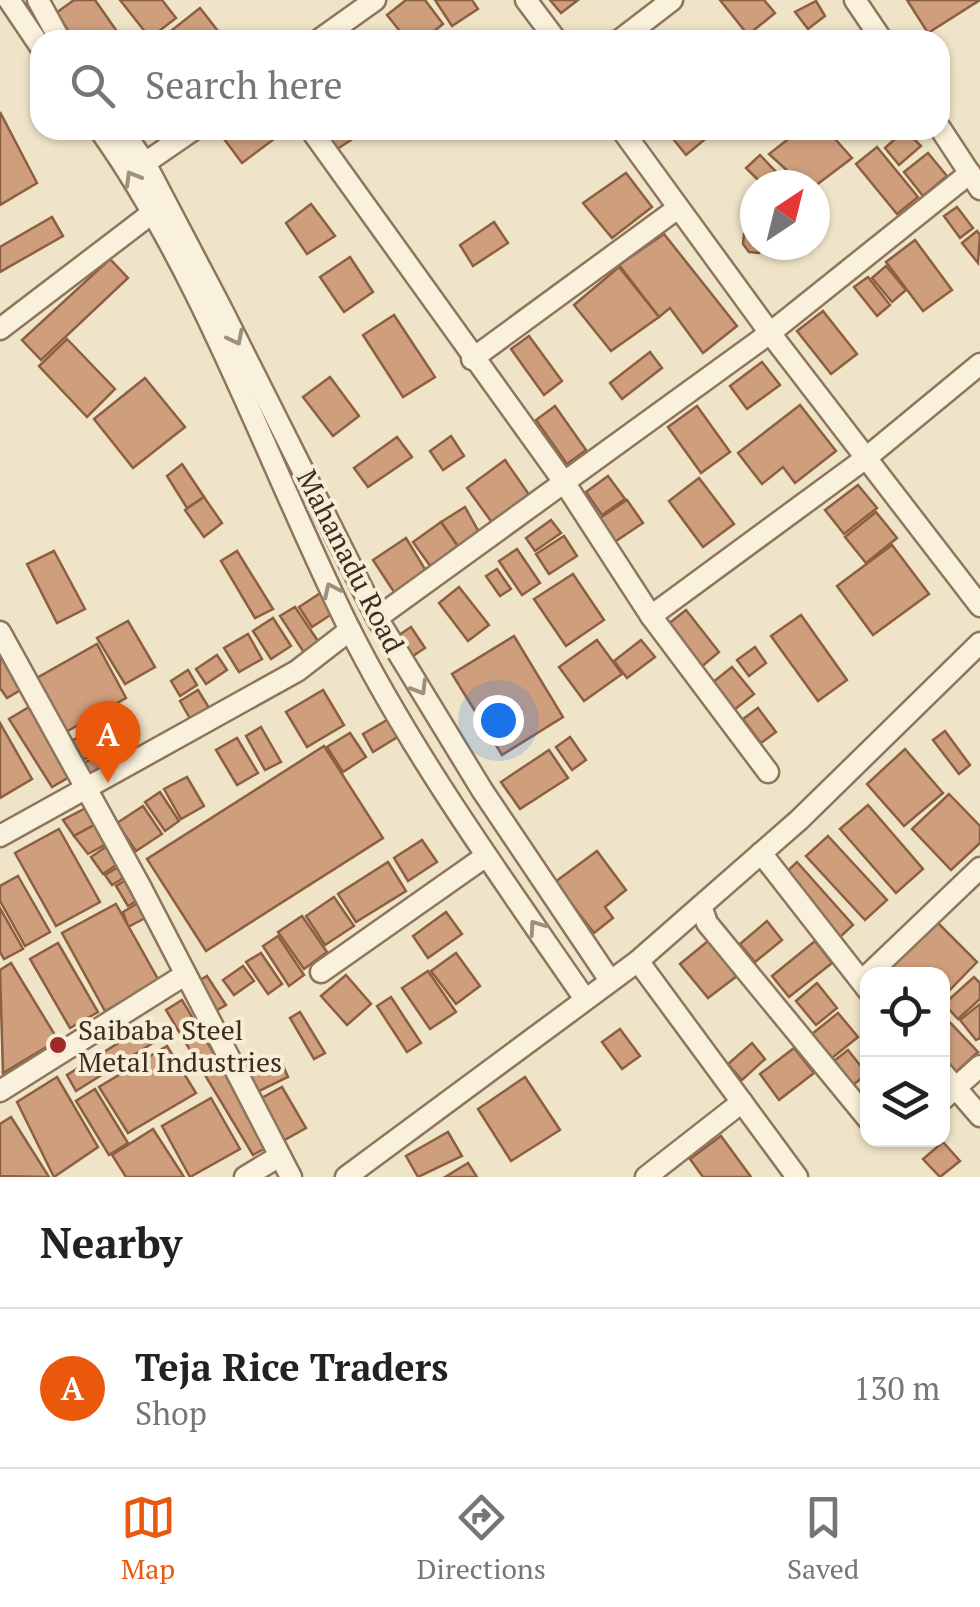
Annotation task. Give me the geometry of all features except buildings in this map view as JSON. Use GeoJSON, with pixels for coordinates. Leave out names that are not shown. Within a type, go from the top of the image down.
{"type":"FeatureCollection","features":[{"type":"Feature","properties":{"kind":"street"},"geometry":{"type":"LineString","coordinates":[[9,0],[30,31]]}},
{"type":"Feature","properties":{"kind":"street"},"geometry":{"type":"LineString","coordinates":[[333,30],[374,0]]}},
{"type":"Feature","properties":{"kind":"street"},"geometry":{"type":"LineString","coordinates":[[526,0],[548,30]]}},
{"type":"Feature","properties":{"kind":"street"},"geometry":{"type":"LineString","coordinates":[[633,30],[672,0]]}},
{"type":"Feature","properties":{"kind":"street"},"geometry":{"type":"LineString","coordinates":[[855,0],[875,30]]}},
{"type":"Feature","properties":{"kind":"street"},"geometry":{"type":"LineString","coordinates":[[40,1],[55,30]]}},
{"type":"Feature","properties":{"kind":"street","name":"Mahanadu Road"},"geometry":{"type":"LineString","coordinates":[[108,140],[159,208],[378,618],[482,790],[609,979]]}},
{"type":"Feature","properties":{"kind":"street","name":"Mahanadu Road"},"geometry":{"type":"LineString","coordinates":[[129,140],[145,163],[193,292],[350,630],[486,856],[585,998]]}},
{"type":"Feature","properties":{"kind":"street"},"geometry":{"type":"LineString","coordinates":[[145,163],[178,140]]}},
{"type":"Feature","properties":{"kind":"street"},"geometry":{"type":"LineString","coordinates":[[317,140],[564,482],[651,616],[768,772]]}},
{"type":"Feature","properties":{"kind":"street"},"geometry":{"type":"LineString","coordinates":[[629,140],[770,333],[980,606]]}},
{"type":"Feature","properties":{"kind":"street"},"geometry":{"type":"LineString","coordinates":[[378,618],[975,181],[948,140]]}},
{"type":"Feature","properties":{"kind":"street"},"geometry":{"type":"LineString","coordinates":[[0,329],[159,208]]}},
{"type":"Feature","properties":{"kind":"street"},"geometry":{"type":"LineString","coordinates":[[472,359],[678,208]]}},
{"type":"Feature","properties":{"kind":"street"},"geometry":{"type":"LineString","coordinates":[[651,616],[866,458],[980,364]]}},
{"type":"Feature","properties":{"kind":"street"},"geometry":{"type":"LineString","coordinates":[[0,836],[297,671],[350,630]]}},
{"type":"Feature","properties":{"kind":"street"},"geometry":{"type":"LineString","coordinates":[[0,632],[148,902],[284,1167],[246,1177]]}},
{"type":"Feature","properties":{"kind":"street"},"geometry":{"type":"LineString","coordinates":[[360,1172],[609,979],[638,961],[762,853],[977,651]]}},
{"type":"Feature","properties":{"kind":"street"},"geometry":{"type":"LineString","coordinates":[[762,853],[860,974]]}},
{"type":"Feature","properties":{"kind":"street"},"geometry":{"type":"LineString","coordinates":[[321,972],[486,856]]}},
{"type":"Feature","properties":{"kind":"street"},"geometry":{"type":"LineString","coordinates":[[880,967],[980,868]]}},
{"type":"Feature","properties":{"kind":"street"},"geometry":{"type":"LineString","coordinates":[[700,906],[707,924],[860,1108]]}},
{"type":"Feature","properties":{"kind":"street"},"geometry":{"type":"LineString","coordinates":[[638,961],[797,1177]]}},
{"type":"Feature","properties":{"kind":"street"},"geometry":{"type":"LineString","coordinates":[[0,1091],[184,976]]}},
{"type":"Feature","properties":{"kind":"street"},"geometry":{"type":"LineString","coordinates":[[950,1085],[980,1066]]}},
{"type":"Feature","properties":{"kind":"street"},"geometry":{"type":"LineString","coordinates":[[950,1090],[980,1116]]}},
{"type":"Feature","properties":{"kind":"street"},"geometry":{"type":"LineString","coordinates":[[646,1177],[742,1102]]}},
{"type":"Feature","properties":{"kind":"place","name":"Teja Rice Traders"},"geometry":{"type":"Point","coordinates":[108,783]}},
{"type":"Feature","properties":{"kind":"place","name":"Saibaba Steel Metal Industries"},"geometry":{"type":"Point","coordinates":[58,1045]}}]}
